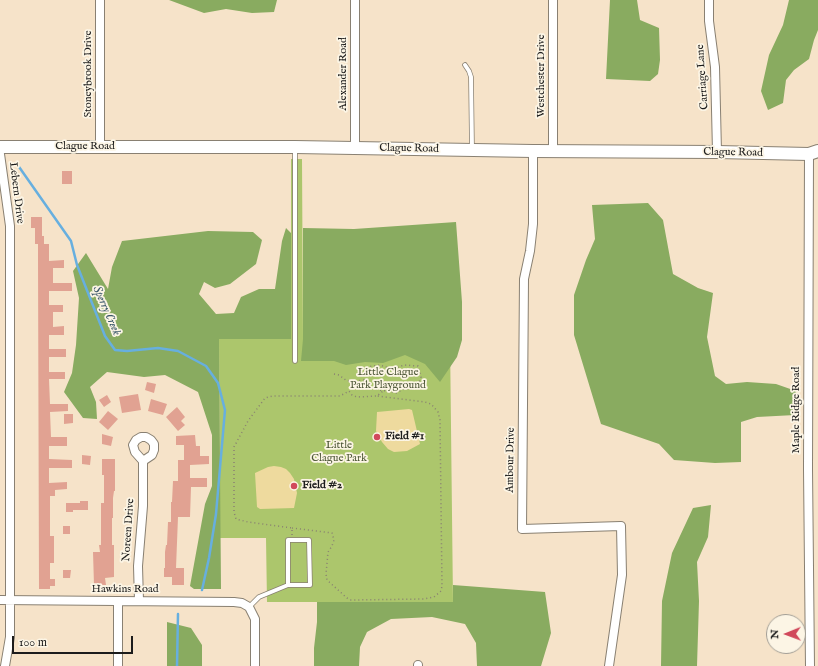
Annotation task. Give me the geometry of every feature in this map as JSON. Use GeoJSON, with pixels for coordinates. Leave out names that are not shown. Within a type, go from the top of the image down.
{"type":"FeatureCollection","features":[{"type":"Feature","properties":{"kind":"main road","name":"Clague Road"},"geometry":{"type":"LineString","coordinates":[[0,147],[295,147],[534,151],[814,152]]}},
{"type":"Feature","properties":{"kind":"street","name":"Stoneybrook Drive"},"geometry":{"type":"LineString","coordinates":[[100,0],[100,148]]}},
{"type":"Feature","properties":{"kind":"street","name":"Alexander Road"},"geometry":{"type":"LineString","coordinates":[[355,0],[355,148]]}},
{"type":"Feature","properties":{"kind":"street","name":"Westchester Drive"},"geometry":{"type":"LineString","coordinates":[[553,0],[553,151]]}},
{"type":"Feature","properties":{"kind":"street","name":"Carriage Lane"},"geometry":{"type":"LineString","coordinates":[[709,0],[715,67],[717,152]]}},
{"type":"Feature","properties":{"kind":"street","name":"Ambour Drive"},"geometry":{"type":"LineString","coordinates":[[534,151],[533,224],[530,251],[524,279],[522,529],[621,526],[622,575],[609,666]]}},
{"type":"Feature","properties":{"kind":"street","name":"Maple Ridge Road"},"geometry":{"type":"LineString","coordinates":[[810,666],[808,469],[814,152]]}},
{"type":"Feature","properties":{"kind":"street","name":"Lebern Drive"},"geometry":{"type":"LineString","coordinates":[[0,154],[10,226],[11,600],[10,637],[5,666]]}},
{"type":"Feature","properties":{"kind":"street","name":"Noreen Drive"},"geometry":{"type":"LineString","coordinates":[[138,601],[138,566],[143,506],[143,461]]}},
{"type":"Feature","properties":{"kind":"street","name":"Hawkins Road"},"geometry":{"type":"LineString","coordinates":[[0,600],[234,602],[242,603],[249,607]]}},
{"type":"Feature","properties":{"kind":"street"},"geometry":{"type":"LineString","coordinates":[[118,602],[118,666]]}},
{"type":"Feature","properties":{"kind":"street"},"geometry":{"type":"LineString","coordinates":[[249,607],[255,618],[256,666]]}},
{"type":"Feature","properties":{"kind":"lane"},"geometry":{"type":"LineString","coordinates":[[465,65],[471,77],[472,150]]}},
{"type":"Feature","properties":{"kind":"lane"},"geometry":{"type":"LineString","coordinates":[[295,147],[295,361]]}},
{"type":"Feature","properties":{"kind":"lane"},"geometry":{"type":"LineString","coordinates":[[249,607],[259,597],[288,585],[310,585],[309,540],[288,540],[288,585]]}},
{"type":"Feature","properties":{"kind":"path"},"geometry":{"type":"LineString","coordinates":[[334,374],[339,375],[347,381],[364,381],[372,388],[396,393],[418,385],[421,377],[418,366],[404,365],[396,368],[380,365],[368,367],[364,381]]}},
{"type":"Feature","properties":{"kind":"path"},"geometry":{"type":"LineString","coordinates":[[349,391],[352,395],[357,397],[377,396],[425,402],[431,404],[438,412],[440,420],[442,586],[441,591],[434,597],[424,599],[351,600],[327,580],[326,574],[328,552],[334,540],[332,533],[248,522],[236,519],[234,512],[234,447],[248,421],[265,398],[272,396],[340,396],[349,391],[358,381]]}},
{"type":"Feature","properties":{"kind":"path"},"geometry":{"type":"LineString","coordinates":[[377,396],[383,391],[381,390]]}},
{"type":"Feature","properties":{"kind":"path"},"geometry":{"type":"LineString","coordinates":[[292,528],[292,535]]}},
{"type":"Feature","properties":{"kind":"green space"},"geometry":{"type":"Polygon","coordinates":[[[169,0],[277,0],[274,12],[252,13],[226,9],[204,13],[169,0]]]}},
{"type":"Feature","properties":{"kind":"green space"},"geometry":{"type":"Polygon","coordinates":[[[610,0],[637,0],[640,20],[659,28],[660,60],[658,74],[650,81],[606,79],[610,0]]]}},
{"type":"Feature","properties":{"kind":"green space"},"geometry":{"type":"Polygon","coordinates":[[[789,0],[818,0],[818,30],[809,59],[794,70],[786,80],[783,103],[768,110],[761,91],[769,55],[783,25],[789,0]]]}},
{"type":"Feature","properties":{"kind":"green space","name":"Little Clague Park"},"geometry":{"type":"Polygon","coordinates":[[[291,159],[302,159],[303,339],[450,339],[453,602],[267,602],[266,538],[220,538],[219,339],[291,339],[291,159]]]}},
{"type":"Feature","properties":{"kind":"green space"},"geometry":{"type":"Polygon","coordinates":[[[648,203],[663,220],[673,274],[698,288],[713,293],[707,337],[715,376],[726,384],[747,382],[776,384],[796,391],[795,415],[757,417],[741,422],[741,462],[715,463],[674,460],[659,444],[601,424],[574,335],[574,295],[595,239],[592,205],[648,203]]]}},
{"type":"Feature","properties":{"kind":"green space"},"geometry":{"type":"Polygon","coordinates":[[[456,222],[462,302],[462,340],[457,357],[440,382],[425,364],[405,355],[383,363],[365,362],[346,365],[334,361],[301,361],[303,339],[303,228],[354,229],[456,222]]]}},
{"type":"Feature","properties":{"kind":"green space"},"geometry":{"type":"Polygon","coordinates":[[[286,228],[291,233],[291,339],[219,339],[221,589],[194,589],[190,586],[205,504],[212,486],[212,435],[198,392],[165,375],[144,377],[107,372],[90,387],[96,402],[97,419],[83,418],[64,392],[72,373],[76,345],[79,298],[73,271],[86,253],[108,289],[112,267],[122,241],[208,231],[253,232],[262,240],[256,264],[230,284],[215,288],[204,282],[199,294],[216,314],[234,313],[241,297],[259,289],[275,289],[282,241],[286,228]]]}},
{"type":"Feature","properties":{"kind":"green space"},"geometry":{"type":"Polygon","coordinates":[[[711,505],[708,537],[697,562],[699,601],[697,666],[661,666],[662,601],[672,553],[693,508],[711,505]]]}},
{"type":"Feature","properties":{"kind":"green space"},"geometry":{"type":"Polygon","coordinates":[[[453,585],[545,592],[551,633],[541,666],[477,666],[476,643],[465,624],[432,617],[391,619],[367,632],[360,647],[359,666],[314,666],[317,602],[453,602],[453,585]]]}},
{"type":"Feature","properties":{"kind":"green space"},"geometry":{"type":"Polygon","coordinates":[[[167,622],[191,628],[202,645],[202,666],[167,666],[167,622]]]}},
{"type":"Feature","properties":{"kind":"sand"},"geometry":{"type":"Polygon","coordinates":[[[412,410],[420,444],[407,451],[394,452],[388,449],[382,442],[376,431],[377,412],[412,410]]]}},
{"type":"Feature","properties":{"kind":"sand"},"geometry":{"type":"Polygon","coordinates":[[[274,466],[286,469],[294,479],[297,493],[294,508],[260,509],[257,507],[255,473],[274,466]]]}},
{"type":"Feature","properties":{"kind":"building"},"geometry":{"type":"Polygon","coordinates":[[[62,171],[72,171],[72,184],[62,184],[62,171]]]}},
{"type":"Feature","properties":{"kind":"building"},"geometry":{"type":"Polygon","coordinates":[[[31,217],[42,217],[42,236],[44,236],[44,244],[49,244],[49,261],[64,260],[64,268],[53,268],[53,283],[72,283],[72,291],[49,291],[49,305],[63,305],[63,312],[53,312],[53,327],[64,326],[64,335],[49,335],[49,349],[66,349],[66,357],[49,357],[49,372],[65,372],[65,379],[49,379],[50,404],[68,404],[68,411],[50,412],[51,437],[67,437],[67,446],[49,446],[49,459],[72,460],[72,468],[49,468],[49,483],[67,482],[67,489],[55,490],[55,496],[50,496],[50,536],[54,536],[54,563],[50,563],[50,579],[55,579],[55,586],[50,586],[50,589],[39,589],[38,244],[35,244],[35,228],[31,228],[31,217]]]}},
{"type":"Feature","properties":{"kind":"building"},"geometry":{"type":"Polygon","coordinates":[[[147,382],[156,384],[154,393],[145,390],[147,382]]]}},
{"type":"Feature","properties":{"kind":"building"},"geometry":{"type":"Polygon","coordinates":[[[138,394],[141,410],[122,413],[119,397],[138,394]]]}},
{"type":"Feature","properties":{"kind":"building"},"geometry":{"type":"Polygon","coordinates":[[[107,395],[111,402],[104,407],[99,400],[107,395]]]}},
{"type":"Feature","properties":{"kind":"building"},"geometry":{"type":"Polygon","coordinates":[[[151,399],[167,404],[163,415],[148,411],[151,399]]]}},
{"type":"Feature","properties":{"kind":"building"},"geometry":{"type":"Polygon","coordinates":[[[177,407],[185,417],[181,421],[185,425],[178,431],[166,417],[177,407]]]}},
{"type":"Feature","properties":{"kind":"building"},"geometry":{"type":"Polygon","coordinates":[[[108,411],[118,419],[108,430],[99,422],[108,411]]]}},
{"type":"Feature","properties":{"kind":"building"},"geometry":{"type":"Polygon","coordinates":[[[64,414],[73,414],[73,423],[64,424],[64,414]]]}},
{"type":"Feature","properties":{"kind":"building"},"geometry":{"type":"Polygon","coordinates":[[[102,434],[113,437],[111,446],[102,444],[102,434]]]}},
{"type":"Feature","properties":{"kind":"building"},"geometry":{"type":"Polygon","coordinates":[[[195,435],[196,446],[200,446],[200,456],[209,456],[209,464],[190,465],[190,478],[207,478],[207,487],[191,487],[190,517],[178,517],[176,568],[184,568],[184,585],[172,585],[172,577],[164,577],[165,552],[167,545],[168,522],[171,522],[173,481],[178,481],[178,460],[184,460],[184,445],[176,445],[176,436],[195,435]]]}},
{"type":"Feature","properties":{"kind":"building"},"geometry":{"type":"Polygon","coordinates":[[[82,455],[91,456],[90,465],[82,464],[82,455]]]}},
{"type":"Feature","properties":{"kind":"building"},"geometry":{"type":"Polygon","coordinates":[[[102,459],[115,459],[115,491],[113,498],[112,518],[114,577],[105,578],[106,585],[94,585],[93,552],[100,552],[101,503],[104,503],[104,475],[102,475],[102,459]]]}},
{"type":"Feature","properties":{"kind":"building"},"geometry":{"type":"Polygon","coordinates":[[[80,501],[88,501],[88,510],[73,510],[73,512],[66,512],[66,503],[80,503],[80,501]]]}},
{"type":"Feature","properties":{"kind":"building"},"geometry":{"type":"Polygon","coordinates":[[[63,526],[70,526],[70,534],[63,534],[63,526]]]}},
{"type":"Feature","properties":{"kind":"building"},"geometry":{"type":"Polygon","coordinates":[[[63,570],[71,570],[70,578],[63,578],[63,570]]]}},
{"type":"Feature","properties":{"kind":"waterway","name":"Sperry Creek"},"geometry":{"type":"LineString","coordinates":[[17,164],[71,241],[77,265],[105,336],[115,350],[127,351],[158,348],[178,351],[206,366],[218,383],[225,410],[216,514],[202,590]]}},
{"type":"Feature","properties":{"kind":"waterway","name":"Sperry Creek"},"geometry":{"type":"LineString","coordinates":[[177,666],[178,614]]}},
{"type":"Feature","properties":{"kind":"place","name":"Field #1"},"geometry":{"type":"Point","coordinates":[377,437]}},
{"type":"Feature","properties":{"kind":"place","name":"Field #2"},"geometry":{"type":"Point","coordinates":[294,486]}},
{"type":"Feature","properties":{"kind":"park label","name":"Little Clague Park Playground"},"geometry":{"type":"Point","coordinates":[388,379]}}]}
